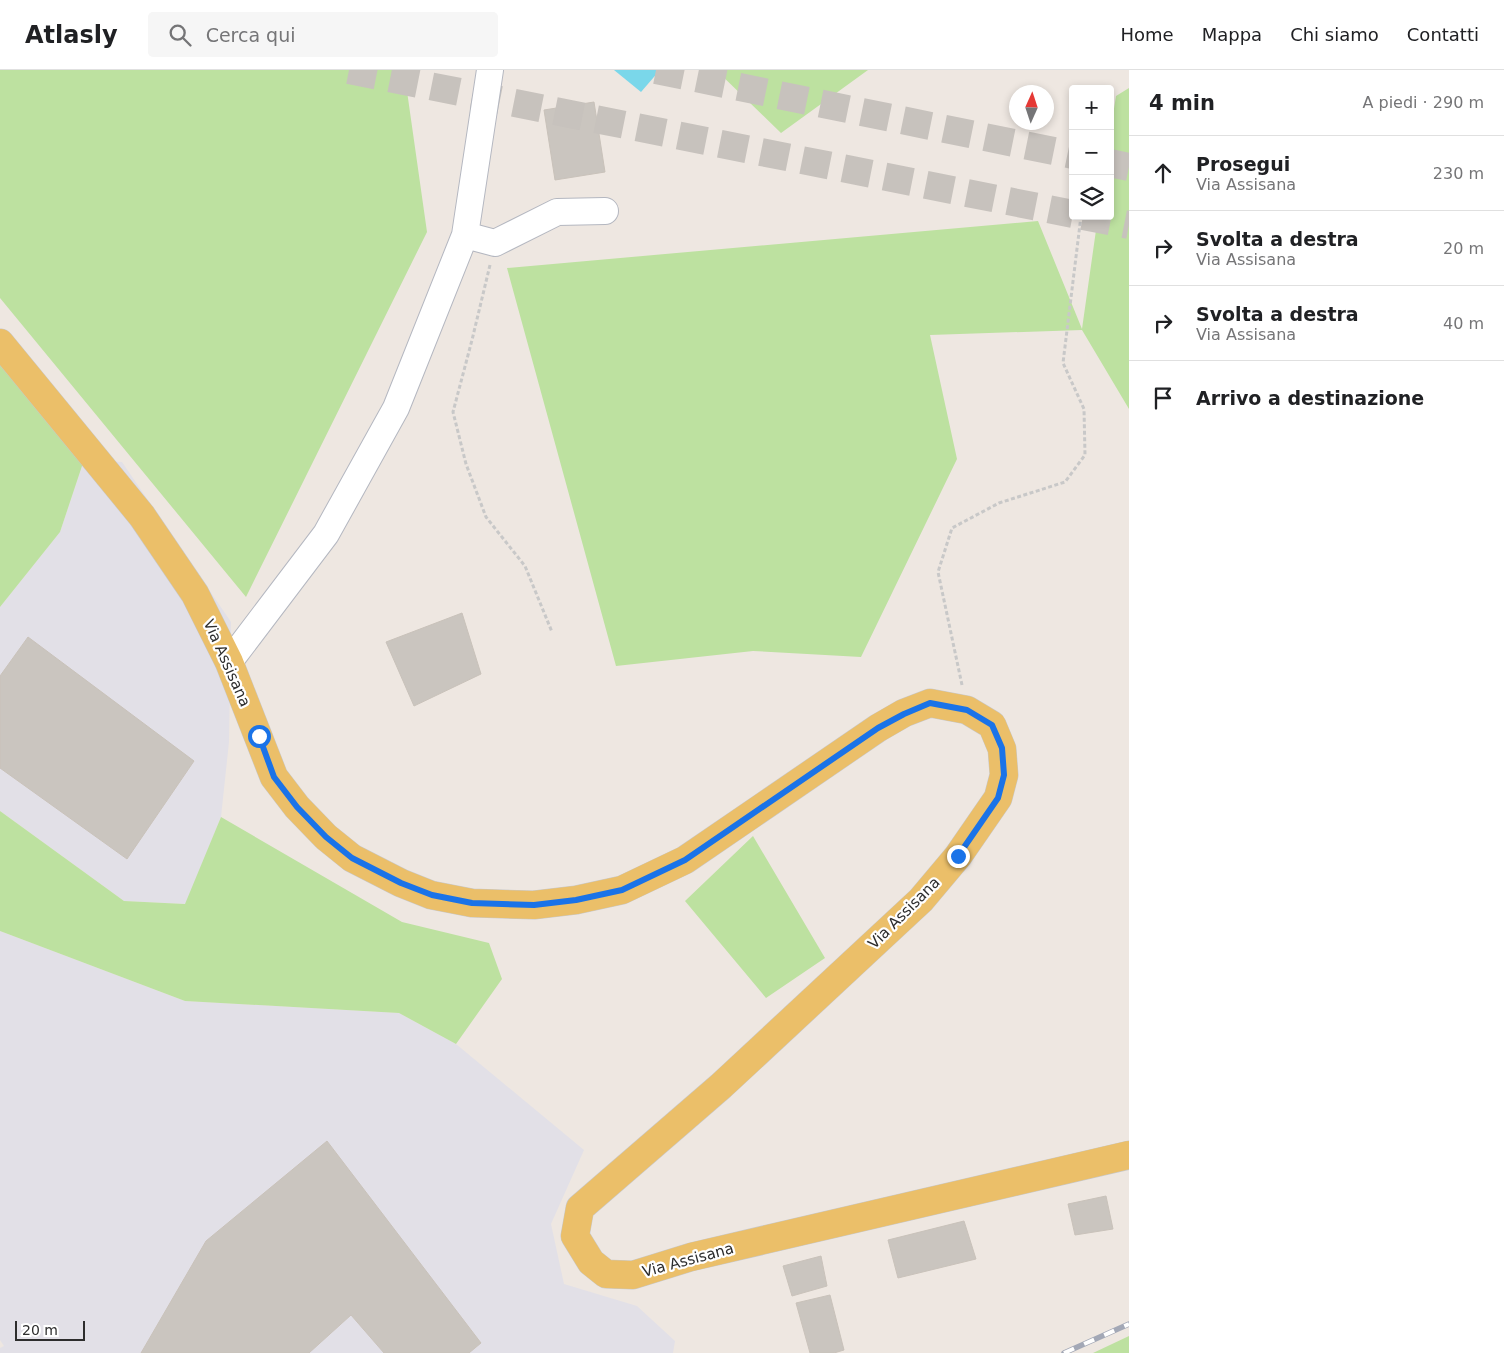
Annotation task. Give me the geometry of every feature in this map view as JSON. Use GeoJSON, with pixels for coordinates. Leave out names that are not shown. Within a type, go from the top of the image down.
{"type":"FeatureCollection","features":[{"type":"Feature","properties":{"kind":"main road","name":"Via Assisana"},"geometry":{"type":"LineString","coordinates":[[0,343],[142,516],[195,594],[229,662],[274,777],[297,807],[326,837],[352,858],[401,883],[432,895],[472,903],[534,905],[576,900],[622,890],[685,860],[878,728],[904,714],[930,703],[967,710],[992,725],[1002,748],[1004,775],[998,798],[958,856],[922,900],[721,1086],[580,1208],[575,1236],[591,1262],[606,1274],[633,1275],[711,1253],[1129,1155]]}},
{"type":"Feature","properties":{"kind":"street"},"geometry":{"type":"LineString","coordinates":[[229,662],[326,534],[396,408],[465,235],[490,70]]}},
{"type":"Feature","properties":{"kind":"street"},"geometry":{"type":"LineString","coordinates":[[465,235],[495,243],[557,212],[605,210]]}},
{"type":"Feature","properties":{"kind":"path"},"geometry":{"type":"LineString","coordinates":[[967,710],[938,572],[952,528],[999,503],[1064,482],[1085,455],[1084,409],[1063,362],[1081,220]]}},
{"type":"Feature","properties":{"kind":"path"},"geometry":{"type":"LineString","coordinates":[[495,243],[472,340],[452,412],[466,464],[486,517],[525,566],[552,632]]}},
{"type":"Feature","properties":{"kind":"shaded area"},"geometry":{"type":"Polygon","coordinates":[[[84,460],[122,462],[231,622],[229,742],[221,817],[186,904],[124,901],[0,811],[0,607],[60,532],[84,460]]]}},
{"type":"Feature","properties":{"kind":"shaded area"},"geometry":{"type":"Polygon","coordinates":[[[0,931],[185,1001],[399,1013],[456,1044],[584,1150],[551,1224],[564,1284],[637,1306],[675,1341],[673,1353],[0,1353],[0,1348],[4,1346],[0,1340],[0,931]]]}},
{"type":"Feature","properties":{"kind":"green space"},"geometry":{"type":"Polygon","coordinates":[[[0,70],[404,70],[427,232],[246,597],[0,298],[0,70]]]}},
{"type":"Feature","properties":{"kind":"green space"},"geometry":{"type":"Polygon","coordinates":[[[716,70],[868,70],[781,133],[716,70]]]}},
{"type":"Feature","properties":{"kind":"green space"},"geometry":{"type":"Polygon","coordinates":[[[1129,88],[1129,409],[1082,330],[930,335],[957,459],[861,657],[753,651],[616,666],[507,268],[1038,221],[1082,329],[1097,220],[1114,220],[1114,109],[1116,96],[1129,88]]]}},
{"type":"Feature","properties":{"kind":"green space"},"geometry":{"type":"Polygon","coordinates":[[[0,360],[84,460],[60,532],[0,607],[0,360]]]}},
{"type":"Feature","properties":{"kind":"green space"},"geometry":{"type":"Polygon","coordinates":[[[0,811],[124,901],[185,904],[221,817],[402,922],[489,943],[502,979],[456,1044],[399,1013],[185,1001],[0,931],[0,811]]]}},
{"type":"Feature","properties":{"kind":"green space"},"geometry":{"type":"Polygon","coordinates":[[[753,836],[825,958],[766,998],[685,901],[753,836]]]}},
{"type":"Feature","properties":{"kind":"green space"},"geometry":{"type":"Polygon","coordinates":[[[1129,1336],[1129,1353],[1093,1353],[1129,1336]]]}},
{"type":"Feature","properties":{"kind":"water"},"geometry":{"type":"Polygon","coordinates":[[[614,70],[660,70],[641,92],[614,70]]]}},
{"type":"Feature","properties":{"kind":"building"},"geometry":{"type":"Polygon","coordinates":[[[594,102],[605,172],[555,180],[544,110],[594,102]]]}},
{"type":"Feature","properties":{"kind":"building"},"geometry":{"type":"Polygon","coordinates":[[[462,613],[481,674],[414,706],[386,642],[462,613]]]}},
{"type":"Feature","properties":{"kind":"building"},"geometry":{"type":"Polygon","coordinates":[[[28,637],[194,761],[127,859],[0,768],[0,676],[28,637]]]}},
{"type":"Feature","properties":{"kind":"building"},"geometry":{"type":"Polygon","coordinates":[[[327,1141],[481,1343],[469,1353],[384,1353],[351,1315],[309,1353],[141,1353],[206,1241],[327,1141]]]}},
{"type":"Feature","properties":{"kind":"building"},"geometry":{"type":"Polygon","coordinates":[[[1106,1196],[1113,1229],[1075,1235],[1068,1204],[1106,1196]]]}},
{"type":"Feature","properties":{"kind":"building"},"geometry":{"type":"Polygon","coordinates":[[[964,1221],[976,1259],[898,1278],[888,1240],[964,1221]]]}},
{"type":"Feature","properties":{"kind":"building"},"geometry":{"type":"Polygon","coordinates":[[[821,1256],[827,1286],[792,1296],[783,1266],[821,1256]]]}},
{"type":"Feature","properties":{"kind":"building"},"geometry":{"type":"Polygon","coordinates":[[[830,1295],[844,1350],[834,1353],[810,1353],[796,1303],[830,1295]]]}},
{"type":"Feature","properties":{"kind":"tunnel"},"geometry":{"type":"LineString","coordinates":[[349,70],[1069,213]]}},
{"type":"Feature","properties":{"kind":"tunnel"},"geometry":{"type":"LineString","coordinates":[[656,70],[1069,154]]}},
{"type":"Feature","properties":{"kind":"tunnel"},"geometry":{"type":"LineString","coordinates":[[1114,164],[1129,167]]}},
{"type":"Feature","properties":{"kind":"tunnel"},"geometry":{"type":"LineString","coordinates":[[1103,220],[1129,225]]}},
{"type":"Feature","properties":{"kind":"railway"},"geometry":{"type":"LineString","coordinates":[[1064,1353],[1129,1324]]}},
{"type":"Feature","properties":{"kind":"route"},"geometry":{"type":"LineString","coordinates":[[259,736],[274,777],[297,807],[326,837],[352,858],[401,883],[432,895],[472,903],[534,905],[576,900],[622,890],[685,860],[878,728],[930,703],[967,710],[992,725],[1002,748],[1004,775],[998,798],[958,856]]}}]}
